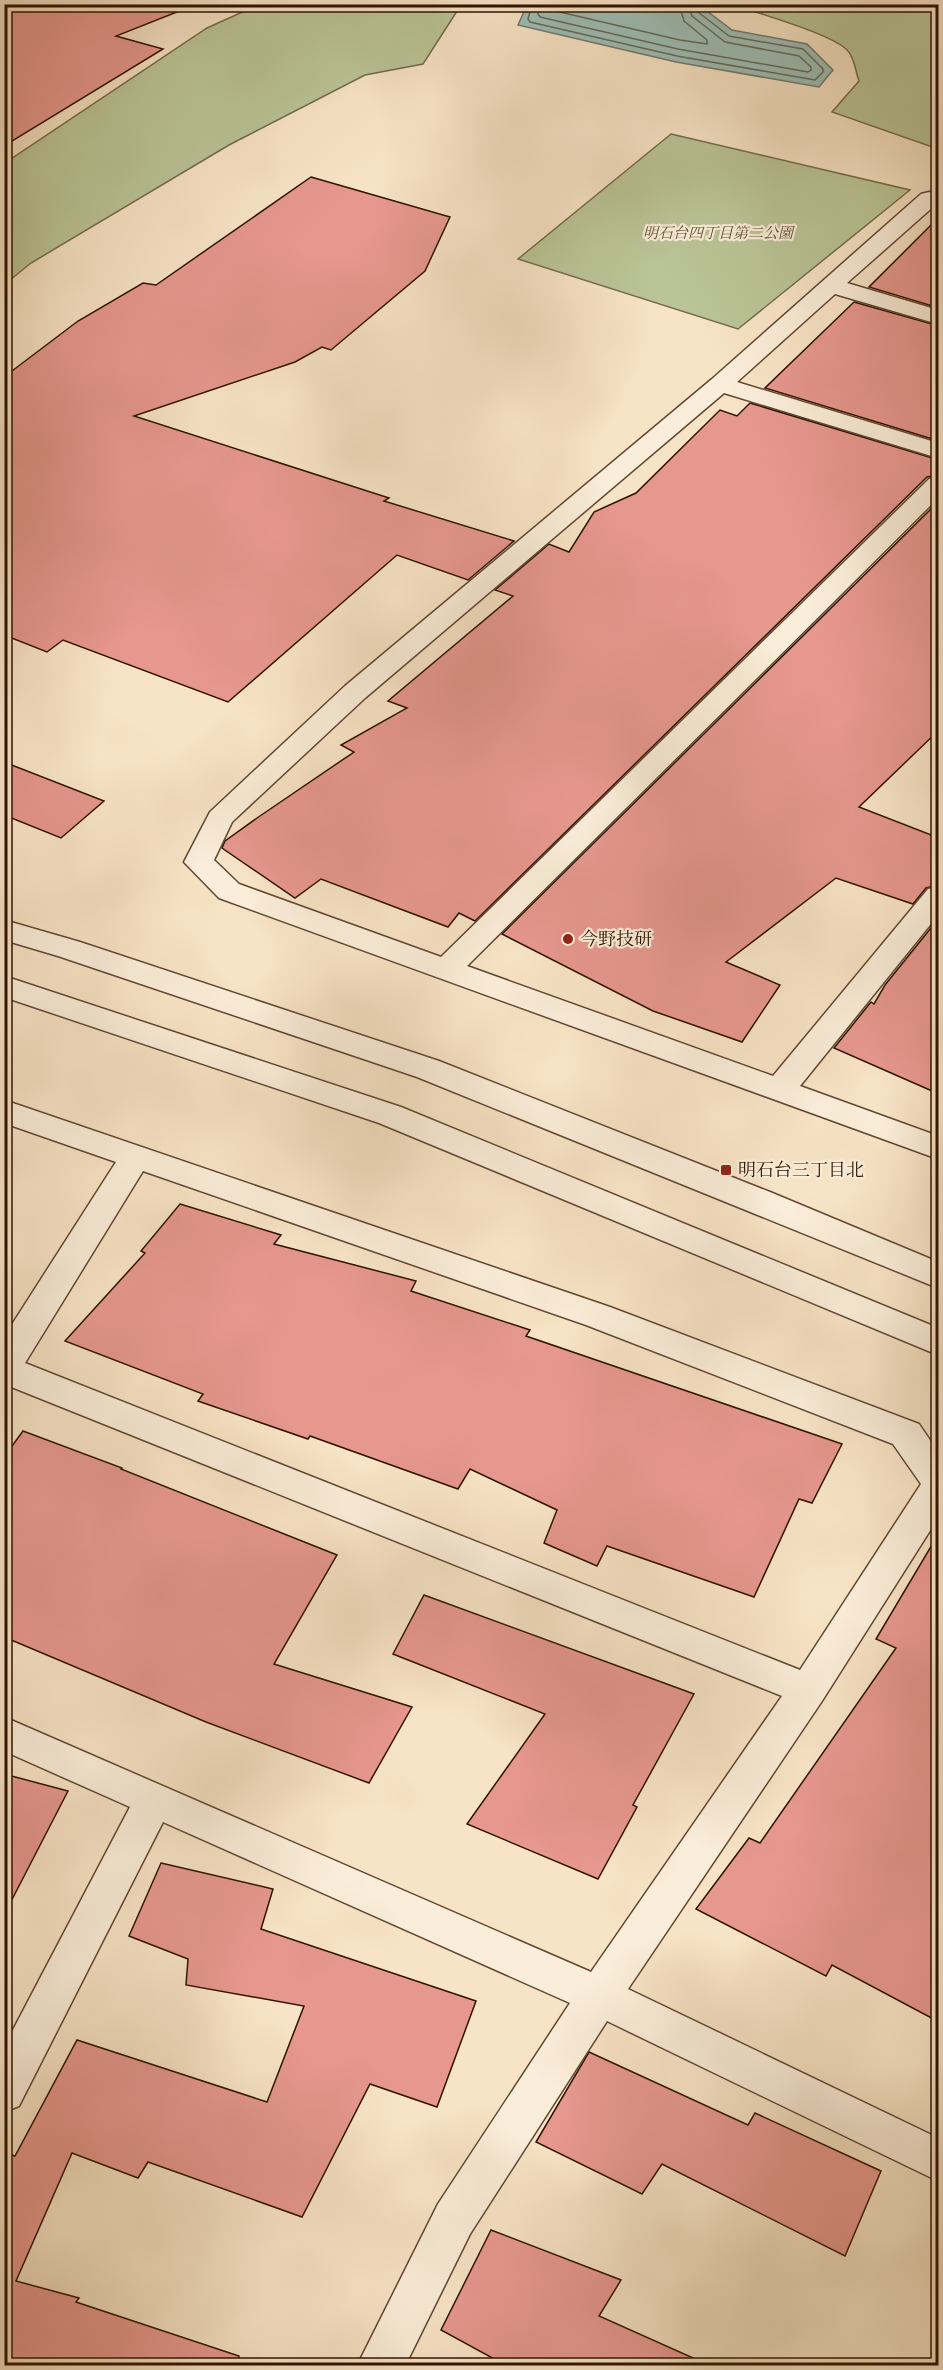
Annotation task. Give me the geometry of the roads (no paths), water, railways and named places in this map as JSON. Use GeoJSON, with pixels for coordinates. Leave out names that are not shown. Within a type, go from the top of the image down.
{"type":"FeatureCollection","features":[{"type":"Feature","properties":{"kind":"street"},"geometry":{"type":"LineString","coordinates":[[939,202],[928,200],[720,384],[354,692],[220,818],[199,862],[229,891],[939,1148]]}},
{"type":"Feature","properties":{"kind":"street"},"geometry":{"type":"LineString","coordinates":[[832,286],[939,317]]}},
{"type":"Feature","properties":{"kind":"street"},"geometry":{"type":"LineString","coordinates":[[720,384],[939,451]]}},
{"type":"Feature","properties":{"kind":"street"},"geometry":{"type":"LineString","coordinates":[[447,968],[939,484]]}},
{"type":"Feature","properties":{"kind":"street"},"geometry":{"type":"LineString","coordinates":[[778,1090],[939,896]]}},
{"type":"Feature","properties":{"kind":"street"},"geometry":{"type":"LineString","coordinates":[[4,930],[69,949],[428,1070],[758,1200],[939,1276]]}},
{"type":"Feature","properties":{"kind":"street"},"geometry":{"type":"LineString","coordinates":[[4,986],[390,1115],[939,1342]]}},
{"type":"Feature","properties":{"kind":"street"},"geometry":{"type":"LineString","coordinates":[[4,1111],[598,1316],[906,1434],[939,1480]]}},
{"type":"Feature","properties":{"kind":"street"},"geometry":{"type":"LineString","coordinates":[[136,1156],[4,1368],[807,1690]]}},
{"type":"Feature","properties":{"kind":"street"},"geometry":{"type":"LineString","coordinates":[[380,2366],[454,2219],[599,1996],[807,1690],[939,1488]]}},
{"type":"Feature","properties":{"kind":"street"},"geometry":{"type":"LineString","coordinates":[[4,1733],[599,1996],[939,2160]]}},
{"type":"Feature","properties":{"kind":"street"},"geometry":{"type":"LineString","coordinates":[[4,2092],[154,1800]]}},
{"type":"Feature","properties":{"kind":"water"},"geometry":{"type":"Polygon","coordinates":[[[527,5],[699,5],[732,30],[807,44],[833,70],[819,87],[676,62],[518,25],[527,5]]]}},
{"type":"Feature","properties":{"kind":"place","name":"今野技研"},"geometry":{"type":"Point","coordinates":[568,939]}},
{"type":"Feature","properties":{"kind":"place","name":"明石台三丁目北"},"geometry":{"type":"Point","coordinates":[726,1170]}},
{"type":"Feature","properties":{"kind":"park label","name":"明石台四丁目第二公園"},"geometry":{"type":"Point","coordinates":[718,233]}}]}
